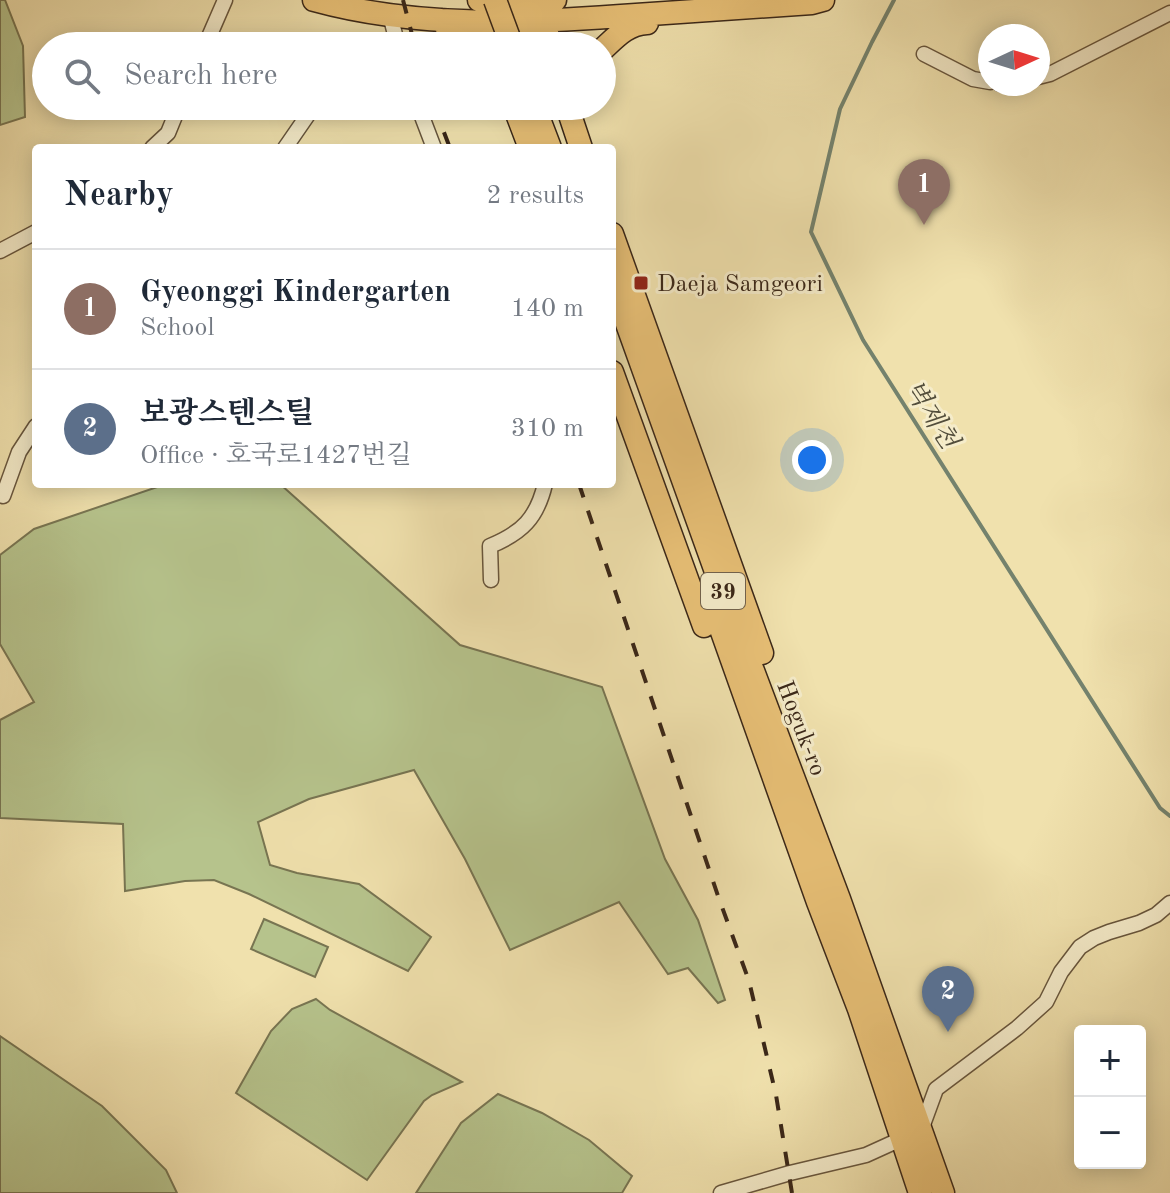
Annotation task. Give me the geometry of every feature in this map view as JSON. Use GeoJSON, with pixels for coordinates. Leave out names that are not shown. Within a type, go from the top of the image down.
{"type":"FeatureCollection","features":[{"type":"Feature","properties":{"kind":"main road"},"geometry":{"type":"LineString","coordinates":[[314,0],[349,10],[441,20],[494,5],[543,11],[740,8],[823,0]]}},
{"type":"Feature","properties":{"kind":"main road"},"geometry":{"type":"LineString","coordinates":[[543,11],[555,0]]}},
{"type":"Feature","properties":{"kind":"main road"},"geometry":{"type":"LineString","coordinates":[[494,5],[497,32]]}},
{"type":"Feature","properties":{"kind":"main road"},"geometry":{"type":"LineString","coordinates":[[494,5],[506,32]]}},
{"type":"Feature","properties":{"kind":"main road"},"geometry":{"type":"LineString","coordinates":[[494,5],[516,32]]}},
{"type":"Feature","properties":{"kind":"main road"},"geometry":{"type":"LineString","coordinates":[[616,37],[636,24],[708,19],[740,8]]}},
{"type":"Feature","properties":{"kind":"main road"},"geometry":{"type":"LineString","coordinates":[[543,11],[547,32]]}},
{"type":"Feature","properties":{"kind":"main road"},"geometry":{"type":"LineString","coordinates":[[441,20],[453,32]]}},
{"type":"Feature","properties":{"kind":"main road"},"geometry":{"type":"LineString","coordinates":[[522,120],[529,144]]}},
{"type":"Feature","properties":{"kind":"main road"},"geometry":{"type":"LineString","coordinates":[[533,120],[561,144]]}},
{"type":"Feature","properties":{"kind":"main road"},"geometry":{"type":"LineString","coordinates":[[554,120],[563,144]]}},
{"type":"Feature","properties":{"kind":"main road"},"geometry":{"type":"LineString","coordinates":[[564,144],[568,120]]}},
{"type":"Feature","properties":{"kind":"main road"},"geometry":{"type":"LineString","coordinates":[[616,245],[790,732],[828,900]]}},
{"type":"Feature","properties":{"kind":"main road","name":"Hoguk-ro"},"geometry":{"type":"LineString","coordinates":[[616,293],[724,594],[828,900],[859,1009],[912,1134],[943,1193]]}},
{"type":"Feature","properties":{"kind":"main road","name":"Hoguk-ro"},"geometry":{"type":"LineString","coordinates":[[616,334],[828,900]]}},
{"type":"Feature","properties":{"kind":"main road"},"geometry":{"type":"LineString","coordinates":[[616,383],[749,749],[806,882],[828,900]]}},
{"type":"Feature","properties":{"kind":"main road","name":"Hoguk-ro"},"geometry":{"type":"LineString","coordinates":[[912,1134],[920,1193]]}},
{"type":"Feature","properties":{"kind":"street"},"geometry":{"type":"LineString","coordinates":[[211,32],[225,0]]}},
{"type":"Feature","properties":{"kind":"street"},"geometry":{"type":"LineString","coordinates":[[1050,74],[1170,13]]}},
{"type":"Feature","properties":{"kind":"street"},"geometry":{"type":"LineString","coordinates":[[390,15],[394,32]]}},
{"type":"Feature","properties":{"kind":"street"},"geometry":{"type":"LineString","coordinates":[[924,54],[978,80]]}},
{"type":"Feature","properties":{"kind":"street"},"geometry":{"type":"LineString","coordinates":[[156,144],[168,133],[173,120]]}},
{"type":"Feature","properties":{"kind":"street"},"geometry":{"type":"LineString","coordinates":[[288,144],[304,120]]}},
{"type":"Feature","properties":{"kind":"street"},"geometry":{"type":"LineString","coordinates":[[423,120],[432,144]]}},
{"type":"Feature","properties":{"kind":"street"},"geometry":{"type":"LineString","coordinates":[[0,251],[32,234]]}},
{"type":"Feature","properties":{"kind":"street"},"geometry":{"type":"LineString","coordinates":[[3,496],[19,452],[32,432]]}},
{"type":"Feature","properties":{"kind":"street"},"geometry":{"type":"LineString","coordinates":[[491,580],[490,546],[513,537],[533,516],[544,488]]}},
{"type":"Feature","properties":{"kind":"street"},"geometry":{"type":"LineString","coordinates":[[721,1193],[866,1155],[912,1134],[936,1089],[1017,1028],[1046,1002],[1061,972],[1080,947],[1101,935],[1156,915],[1170,903]]}},
{"type":"Feature","properties":{"kind":"green space"},"geometry":{"type":"Polygon","coordinates":[[[0,0],[5,0],[23,46],[25,117],[0,125],[0,0]]]}},
{"type":"Feature","properties":{"kind":"green space"},"geometry":{"type":"Polygon","coordinates":[[[154,488],[284,488],[460,645],[602,687],[665,859],[698,920],[725,1000],[718,1003],[688,968],[668,974],[619,902],[510,950],[465,859],[414,770],[309,799],[258,822],[270,865],[359,884],[431,937],[408,971],[214,880],[185,881],[125,891],[123,824],[0,818],[0,720],[34,702],[0,644],[0,555],[34,529],[154,488]]]}},
{"type":"Feature","properties":{"kind":"green space"},"geometry":{"type":"Polygon","coordinates":[[[264,919],[328,947],[315,977],[251,949],[264,919]]]}},
{"type":"Feature","properties":{"kind":"green space"},"geometry":{"type":"Polygon","coordinates":[[[316,999],[330,1010],[462,1082],[424,1101],[367,1180],[236,1093],[271,1031],[292,1009],[316,999]]]}},
{"type":"Feature","properties":{"kind":"green space"},"geometry":{"type":"Polygon","coordinates":[[[0,1036],[102,1106],[166,1170],[177,1193],[0,1193],[0,1036]]]}},
{"type":"Feature","properties":{"kind":"green space"},"geometry":{"type":"Polygon","coordinates":[[[498,1094],[542,1113],[589,1140],[632,1176],[622,1193],[416,1193],[461,1123],[498,1094]]]}},
{"type":"Feature","properties":{"kind":"waterway","name":"벽제천"},"geometry":{"type":"LineString","coordinates":[[894,0],[840,109],[811,232],[863,340],[1160,808],[1170,816]]}},
{"type":"Feature","properties":{"kind":"railway"},"geometry":{"type":"LineString","coordinates":[[403,0],[411,32]]}},
{"type":"Feature","properties":{"kind":"railway"},"geometry":{"type":"LineString","coordinates":[[439,120],[448,144]]}},
{"type":"Feature","properties":{"kind":"railway"},"geometry":{"type":"LineString","coordinates":[[580,488],[749,981],[776,1095],[792,1193]]}},
{"type":"Feature","properties":{"kind":"place","name":"Gyeonggi Kindergarten"},"geometry":{"type":"Point","coordinates":[924,225]}},
{"type":"Feature","properties":{"kind":"place","name":"Daeja Samgeori"},"geometry":{"type":"Point","coordinates":[641,283]}},
{"type":"Feature","properties":{"kind":"place","name":"보광스텐스틸"},"geometry":{"type":"Point","coordinates":[948,1032]}}]}
